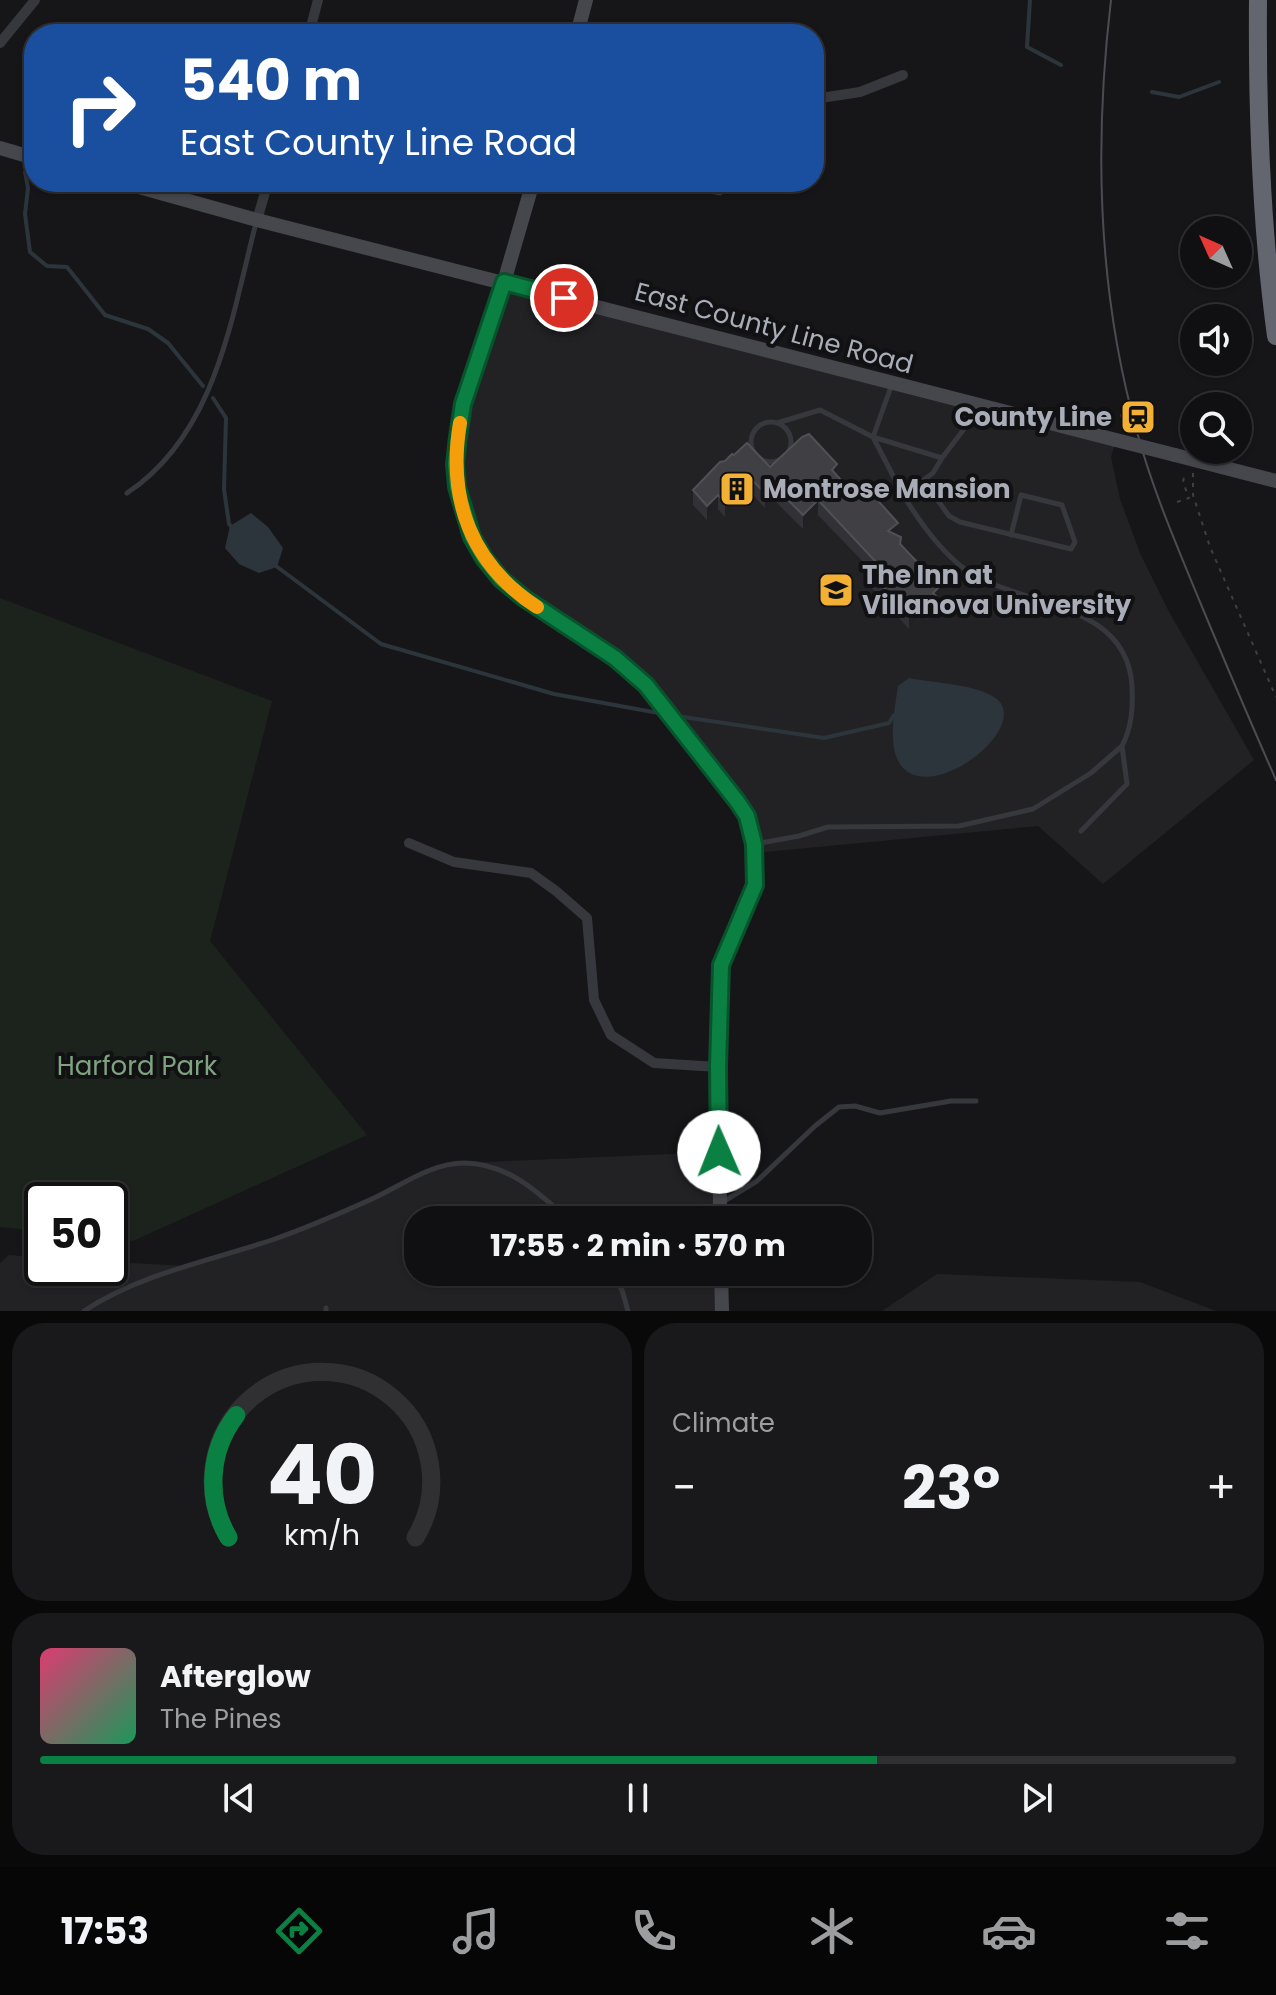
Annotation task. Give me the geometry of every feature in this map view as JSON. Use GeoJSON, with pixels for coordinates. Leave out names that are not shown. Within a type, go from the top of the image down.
{"type":"FeatureCollection","features":[{"type":"Feature","properties":{"kind":"highway"},"geometry":{"type":"LineString","coordinates":[[1258,0],[1260,145],[1276,336]]}},
{"type":"Feature","properties":{"kind":"main road"},"geometry":{"type":"LineString","coordinates":[[580,24],[586,0]]}},
{"type":"Feature","properties":{"kind":"main road"},"geometry":{"type":"LineString","coordinates":[[0,148],[24,155]]}},
{"type":"Feature","properties":{"kind":"main road","name":"East County Line Road"},"geometry":{"type":"LineString","coordinates":[[157,192],[892,384],[1120,437],[1180,456]]}},
{"type":"Feature","properties":{"kind":"main road"},"geometry":{"type":"LineString","coordinates":[[530,192],[463,404],[455,464],[457,487],[472,537],[501,579],[524,598],[615,658],[646,685],[742,808],[754,844],[755,885],[721,965],[718,1067],[720,1204]]}},
{"type":"Feature","properties":{"kind":"main road","name":"East County Line Road"},"geometry":{"type":"LineString","coordinates":[[1210,464],[1269,479]]}},
{"type":"Feature","properties":{"kind":"main road"},"geometry":{"type":"LineString","coordinates":[[721,1286],[722,1311]]}},
{"type":"Feature","properties":{"kind":"street"},"geometry":{"type":"LineString","coordinates":[[0,43],[35,0]]}},
{"type":"Feature","properties":{"kind":"street"},"geometry":{"type":"LineString","coordinates":[[312,24],[318,0]]}},
{"type":"Feature","properties":{"kind":"street"},"geometry":{"type":"LineString","coordinates":[[824,97],[860,92],[903,75]]}},
{"type":"Feature","properties":{"kind":"street"},"geometry":{"type":"LineString","coordinates":[[257,220],[265,192]]}},
{"type":"Feature","properties":{"kind":"street"},"geometry":{"type":"LineString","coordinates":[[409,843],[454,862],[531,873],[556,891],[587,918],[594,1000],[611,1035],[654,1063],[718,1067]]}},
{"type":"Feature","properties":{"kind":"lane"},"geometry":{"type":"LineString","coordinates":[[127,493],[149,478],[177,447],[215,377],[257,220]]}},
{"type":"Feature","properties":{"kind":"lane"},"geometry":{"type":"LineString","coordinates":[[892,384],[873,437],[918,521],[967,570],[1004,588],[1076,612],[1109,636],[1125,656],[1131,672],[1133,711],[1122,746],[1127,784],[1081,831]]}},
{"type":"Feature","properties":{"kind":"lane"},"geometry":{"type":"LineString","coordinates":[[903,495],[933,473],[964,429],[973,404]]}},
{"type":"Feature","properties":{"kind":"lane"},"geometry":{"type":"LineString","coordinates":[[777,423],[790,436],[790,448],[777,461],[765,461],[752,448],[752,436],[765,423],[777,423],[820,410],[873,437],[942,458]]}},
{"type":"Feature","properties":{"kind":"lane"},"geometry":{"type":"LineString","coordinates":[[924,481],[949,516],[960,522],[1011,535],[1071,549],[1075,542],[1062,505],[1021,495],[1011,535]]}},
{"type":"Feature","properties":{"kind":"lane"},"geometry":{"type":"LineString","coordinates":[[754,844],[828,827],[959,826],[1033,809],[1091,773],[1122,746]]}},
{"type":"Feature","properties":{"kind":"lane"},"geometry":{"type":"LineString","coordinates":[[720,1204],[757,1181],[839,1107],[855,1106],[880,1113],[951,1101],[976,1101]]}},
{"type":"Feature","properties":{"kind":"lane"},"geometry":{"type":"LineString","coordinates":[[84,1311],[109,1295],[275,1239],[374,1198],[431,1170],[463,1163],[498,1168],[532,1187],[553,1206]]}},
{"type":"Feature","properties":{"kind":"lane"},"geometry":{"type":"LineString","coordinates":[[619,1286],[628,1311]]}},
{"type":"Feature","properties":{"kind":"path"},"geometry":{"type":"LineString","coordinates":[[1120,437],[1123,415]]}},
{"type":"Feature","properties":{"kind":"path"},"geometry":{"type":"LineString","coordinates":[[1177,502],[1189,498],[1183,482],[1185,464]]}},
{"type":"Feature","properties":{"kind":"path"},"geometry":{"type":"LineString","coordinates":[[1187,464],[1193,495],[1210,547],[1276,697]]}},
{"type":"Feature","properties":{"kind":"shaded area","name":"The Inn at Villanova University"},"geometry":{"type":"Polygon","coordinates":[[[504,282],[1116,440],[1111,457],[1120,499],[1140,553],[1168,610],[1254,760],[1103,884],[1038,826],[754,853],[747,816],[646,685],[501,579],[465,515],[458,437],[504,282]]]}},
{"type":"Feature","properties":{"kind":"shaded area"},"geometry":{"type":"Polygon","coordinates":[[[251,513],[268,527],[283,548],[277,567],[259,573],[239,564],[225,548],[230,526],[251,513]]]}},
{"type":"Feature","properties":{"kind":"shaded area"},"geometry":{"type":"Polygon","coordinates":[[[909,678],[968,687],[990,695],[998,700],[1004,713],[1000,729],[972,759],[952,771],[932,776],[914,775],[900,764],[893,736],[898,686],[909,678]]]}},
{"type":"Feature","properties":{"kind":"shaded area"},"geometry":{"type":"Polygon","coordinates":[[[719,1152],[720,1206],[404,1206],[404,1286],[721,1286],[722,1311],[0,1311],[0,1263],[9,1255],[24,1256],[24,1286],[128,1286],[128,1263],[190,1266],[275,1239],[374,1198],[431,1170],[463,1163],[719,1152]]]}},
{"type":"Feature","properties":{"kind":"shaded area"},"geometry":{"type":"Polygon","coordinates":[[[937,1274],[1140,1282],[1216,1311],[882,1311],[937,1274]]]}},
{"type":"Feature","properties":{"kind":"green space","name":"Harford Park"},"geometry":{"type":"Polygon","coordinates":[[[0,598],[272,701],[210,941],[367,1135],[133,1241],[128,1240],[128,1182],[24,1182],[24,1229],[0,1227],[0,598]]]}},
{"type":"Feature","properties":{"kind":"building"},"geometry":{"type":"Polygon","coordinates":[[[809,434],[837,464],[832,470],[853,492],[863,484],[898,523],[888,531],[901,537],[900,544],[940,586],[927,605],[923,601],[909,615],[868,570],[876,562],[818,500],[803,515],[773,485],[765,493],[751,479],[725,503],[718,495],[707,506],[693,490],[720,462],[747,443],[770,467],[809,434]]]}},
{"type":"Feature","properties":{"kind":"waterway"},"geometry":{"type":"LineString","coordinates":[[1030,0],[1027,47],[1061,65]]}},
{"type":"Feature","properties":{"kind":"waterway"},"geometry":{"type":"LineString","coordinates":[[1152,92],[1179,97],[1219,82]]}},
{"type":"Feature","properties":{"kind":"waterway"},"geometry":{"type":"LineString","coordinates":[[28,192],[25,214],[30,252],[47,266],[67,267],[105,315],[148,329],[168,343],[203,386]]}},
{"type":"Feature","properties":{"kind":"waterway"},"geometry":{"type":"LineString","coordinates":[[213,398],[226,418],[224,489],[229,524],[233,528]]}},
{"type":"Feature","properties":{"kind":"waterway"},"geometry":{"type":"LineString","coordinates":[[276,566],[381,644],[554,694],[664,714]]}},
{"type":"Feature","properties":{"kind":"waterway"},"geometry":{"type":"LineString","coordinates":[[677,716],[824,738],[889,723],[894,715]]}},
{"type":"Feature","properties":{"kind":"tram line"},"geometry":{"type":"LineString","coordinates":[[1111,0],[1101,163],[1107,272],[1124,379],[1143,454],[1166,518],[1276,780]]}},
{"type":"Feature","properties":{"kind":"slow traffic"},"geometry":{"type":"LineString","coordinates":[[460,423],[455,464],[457,487],[472,537],[501,579],[537,607]]}},
{"type":"Feature","properties":{"kind":"place","name":"County Line"},"geometry":{"type":"Point","coordinates":[1138,417]}},
{"type":"Feature","properties":{"kind":"place","name":"Montrose Mansion"},"geometry":{"type":"Point","coordinates":[737,489]}},
{"type":"Feature","properties":{"kind":"place","name":"The Inn at Villanova University"},"geometry":{"type":"Point","coordinates":[836,590]}},
{"type":"Feature","properties":{"kind":"route"},"geometry":{"type":"LineString","coordinates":[[564,298],[504,282],[463,404],[455,464],[457,487],[472,537],[501,579],[524,598],[615,658],[646,685],[747,816],[754,844],[755,885],[721,965],[719,1152]]}}]}
